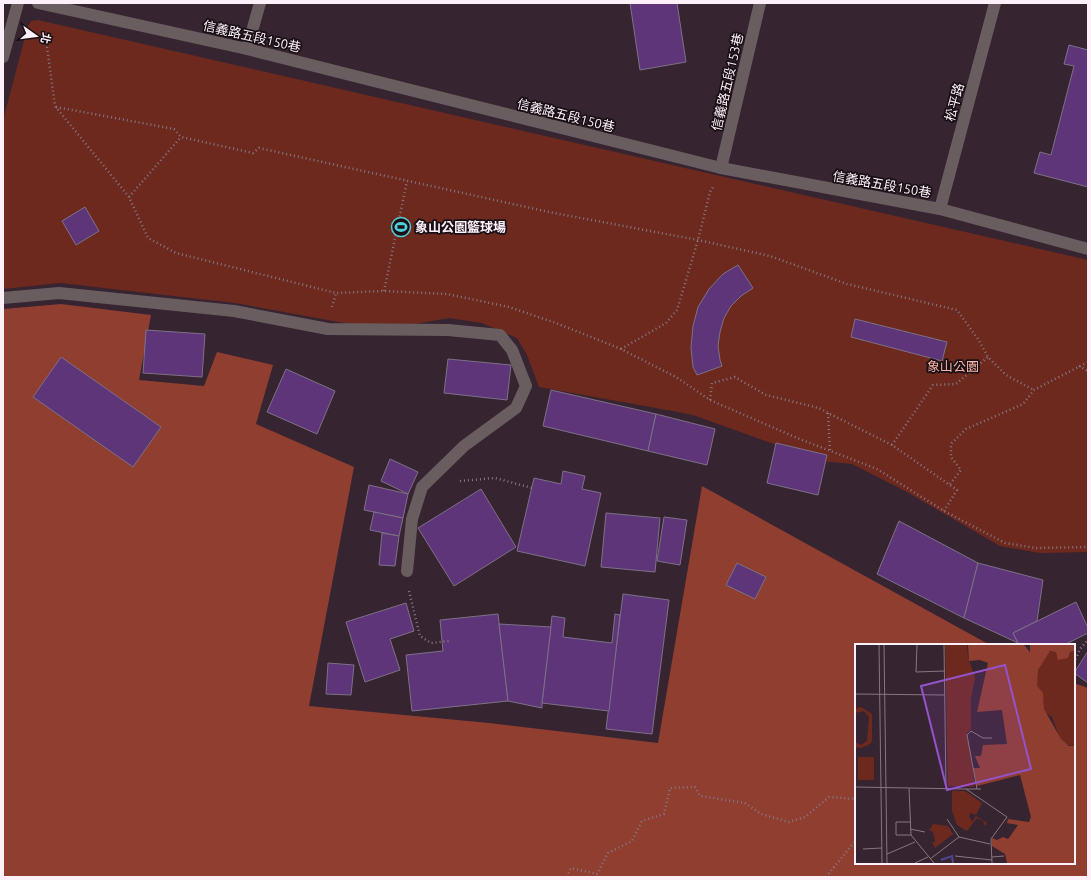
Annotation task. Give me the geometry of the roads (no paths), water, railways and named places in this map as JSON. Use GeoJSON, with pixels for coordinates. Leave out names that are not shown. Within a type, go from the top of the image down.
{"type":"FeatureCollection","features":[{"type":"Feature","properties":{"kind":"street"},"geometry":{"type":"LineString","coordinates":[[3,57],[18,3]]}},
{"type":"Feature","properties":{"kind":"street","name":"信義路五段150巷"},"geometry":{"type":"LineString","coordinates":[[38,3],[247,49],[721,168],[940,208],[1088,249]]}},
{"type":"Feature","properties":{"kind":"street"},"geometry":{"type":"LineString","coordinates":[[247,49],[260,3]]}},
{"type":"Feature","properties":{"kind":"street","name":"信義路五段153巷"},"geometry":{"type":"LineString","coordinates":[[721,168],[760,3]]}},
{"type":"Feature","properties":{"kind":"street","name":"松平路"},"geometry":{"type":"LineString","coordinates":[[940,208],[995,3]]}},
{"type":"Feature","properties":{"kind":"street"},"geometry":{"type":"LineString","coordinates":[[3,298],[59,293],[234,311],[328,329],[448,330],[500,335],[512,350],[526,386],[516,408],[464,446],[422,487],[412,519],[407,571]]}},
{"type":"Feature","properties":{"kind":"place","name":"象山公園籃球場"},"geometry":{"type":"Point","coordinates":[401,227]}},
{"type":"Feature","properties":{"kind":"park label","name":"象山公園"},"geometry":{"type":"Point","coordinates":[953,366]}}]}
